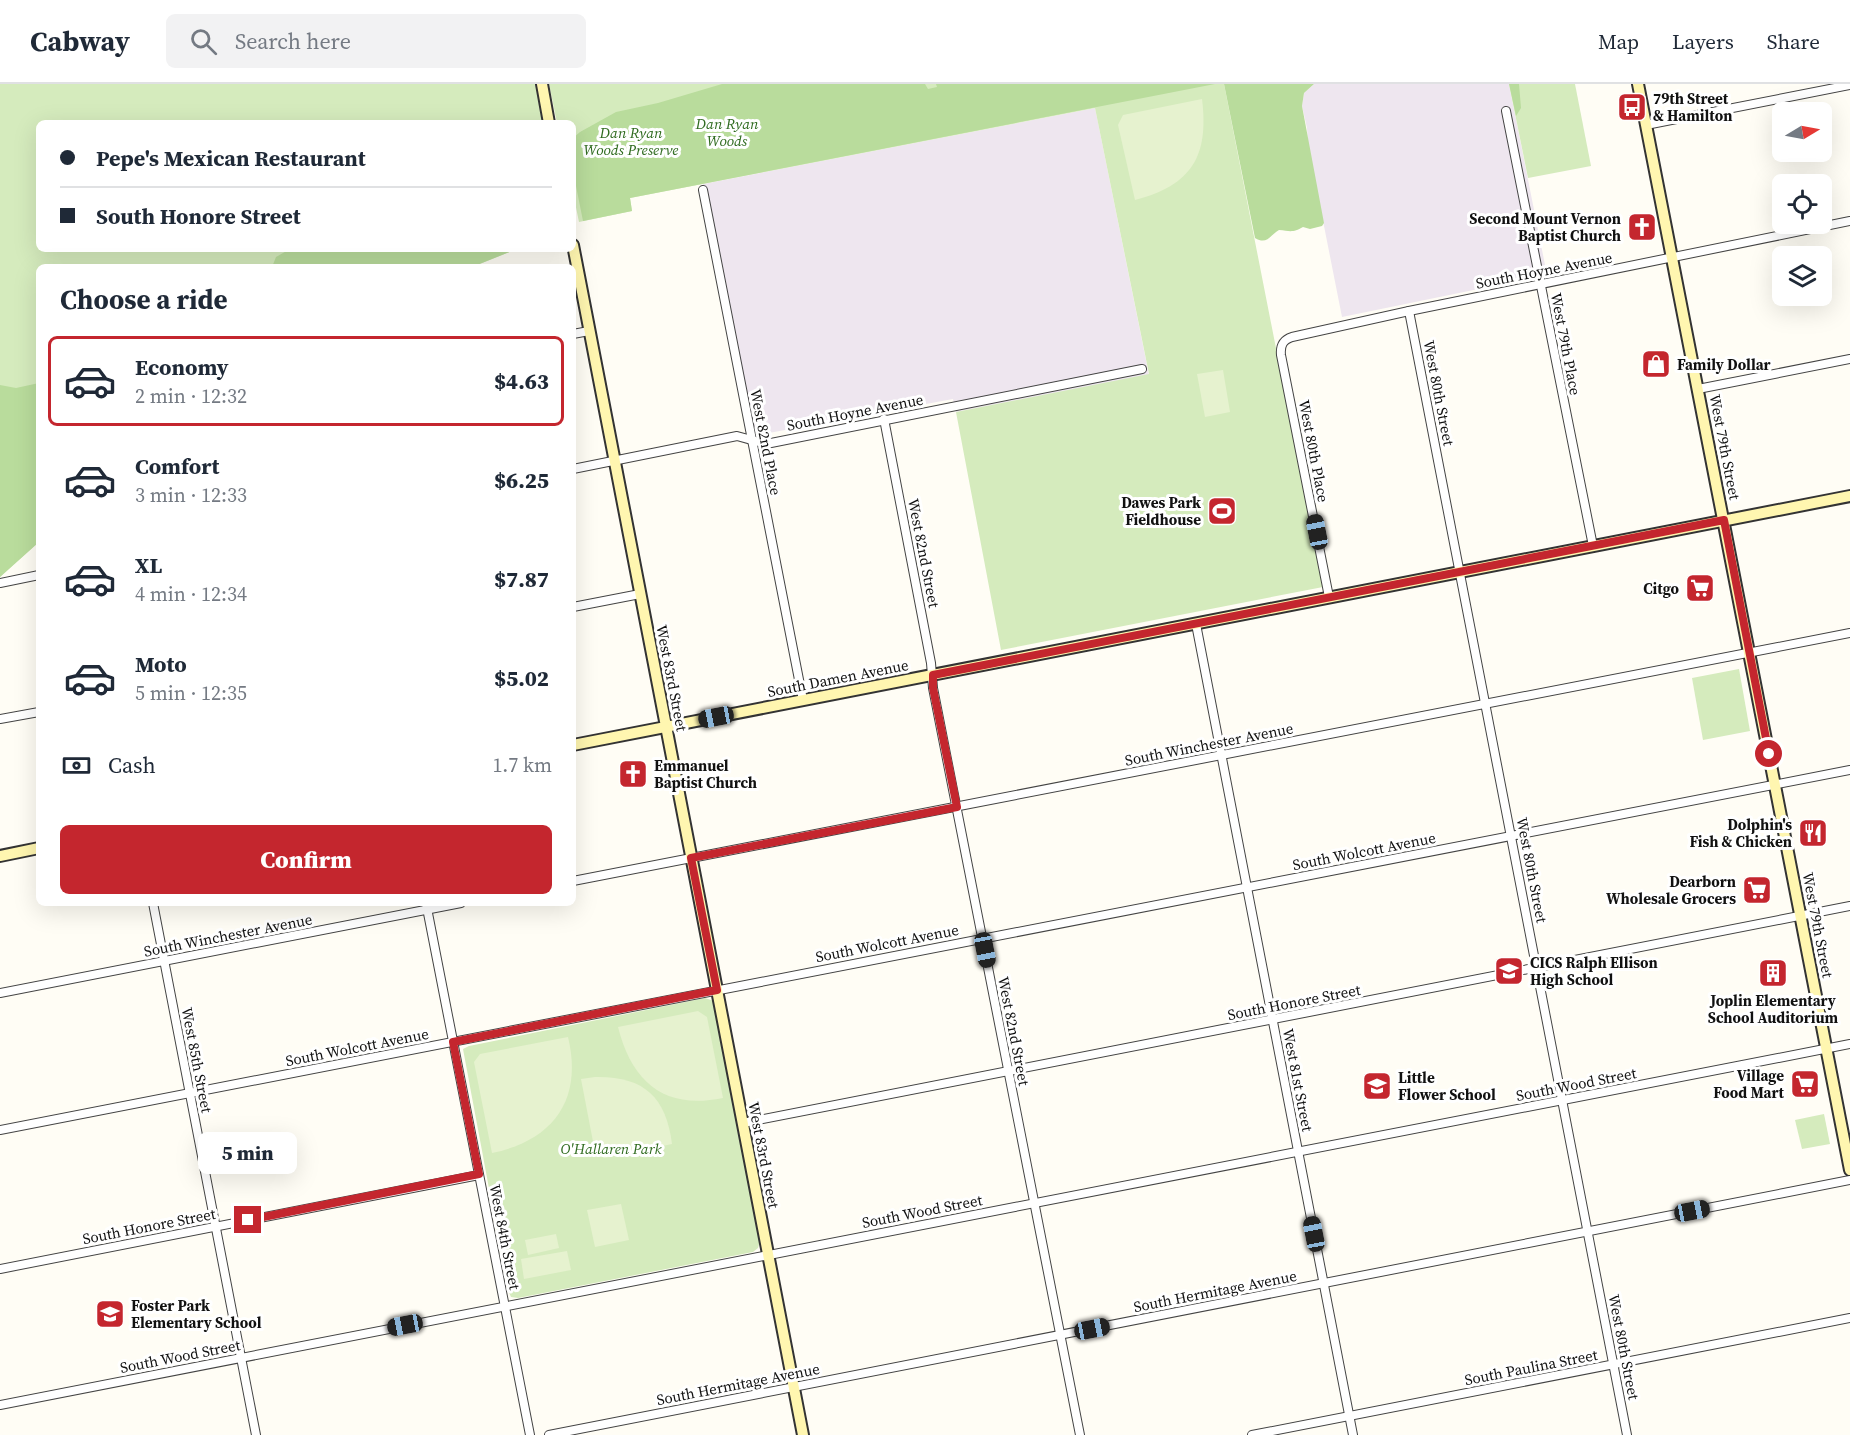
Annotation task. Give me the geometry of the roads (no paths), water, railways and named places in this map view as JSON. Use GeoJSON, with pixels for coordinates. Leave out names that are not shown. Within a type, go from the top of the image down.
{"type":"FeatureCollection","features":[{"type":"Feature","properties":{"kind":"street"},"geometry":{"type":"LineString","coordinates":[[542,84],[548,120]]}},
{"type":"Feature","properties":{"kind":"street","name":"West 79th Street"},"geometry":{"type":"LineString","coordinates":[[1638,84],[1850,1170]]}},
{"type":"Feature","properties":{"kind":"street"},"geometry":{"type":"LineString","coordinates":[[1646,125],[1850,85]]}},
{"type":"Feature","properties":{"kind":"street","name":"West 79th Place"},"geometry":{"type":"LineString","coordinates":[[1506,111],[1593,546]]}},
{"type":"Feature","properties":{"kind":"street","name":"West 82nd Place"},"geometry":{"type":"LineString","coordinates":[[703,190],[803,700]]}},
{"type":"Feature","properties":{"kind":"street","name":"South Hoyne Avenue"},"geometry":{"type":"LineString","coordinates":[[1282,345],[1292,337],[1409,311],[1850,222]]}},
{"type":"Feature","properties":{"kind":"street","name":"West 83rd Street"},"geometry":{"type":"LineString","coordinates":[[574,252],[803,1435]]}},
{"type":"Feature","properties":{"kind":"street","name":"West 80th Street"},"geometry":{"type":"LineString","coordinates":[[1409,311],[1628,1435]]}},
{"type":"Feature","properties":{"kind":"street"},"geometry":{"type":"LineString","coordinates":[[576,333],[589,331]]}},
{"type":"Feature","properties":{"kind":"street","name":"West 80th Place"},"geometry":{"type":"LineString","coordinates":[[1282,345],[1281,355],[1329,597]]}},
{"type":"Feature","properties":{"kind":"street"},"geometry":{"type":"LineString","coordinates":[[1698,389],[1850,358]]}},
{"type":"Feature","properties":{"kind":"street","name":"South Hoyne Avenue"},"geometry":{"type":"LineString","coordinates":[[576,468],[737,436],[766,444],[1142,369]]}},
{"type":"Feature","properties":{"kind":"street","name":"West 82nd Street"},"geometry":{"type":"LineString","coordinates":[[884,419],[933,675],[933,688],[1080,1435]]}},
{"type":"Feature","properties":{"kind":"street","name":"South Damen Avenue"},"geometry":{"type":"LineString","coordinates":[[576,744],[1850,496]]}},
{"type":"Feature","properties":{"kind":"street"},"geometry":{"type":"LineString","coordinates":[[0,583],[36,576]]}},
{"type":"Feature","properties":{"kind":"street"},"geometry":{"type":"LineString","coordinates":[[576,606],[640,594]]}},
{"type":"Feature","properties":{"kind":"street","name":"West 81st Street"},"geometry":{"type":"LineString","coordinates":[[1196,624],[1353,1435]]}},
{"type":"Feature","properties":{"kind":"street","name":"South Winchester Avenue"},"geometry":{"type":"LineString","coordinates":[[576,880],[1850,633]]}},
{"type":"Feature","properties":{"kind":"street"},"geometry":{"type":"LineString","coordinates":[[0,719],[36,713]]}},
{"type":"Feature","properties":{"kind":"street","name":"South Wolcott Avenue"},"geometry":{"type":"LineString","coordinates":[[0,1130],[1850,770]]}},
{"type":"Feature","properties":{"kind":"street"},"geometry":{"type":"LineString","coordinates":[[0,856],[36,849]]}},
{"type":"Feature","properties":{"kind":"street","name":"West 85th Street"},"geometry":{"type":"LineString","coordinates":[[154,906],[256,1435]]}},
{"type":"Feature","properties":{"kind":"street","name":"South Winchester Avenue"},"geometry":{"type":"LineString","coordinates":[[0,993],[427,906]]}},
{"type":"Feature","properties":{"kind":"street","name":"West 84th Street"},"geometry":{"type":"LineString","coordinates":[[427,906],[530,1435]]}},
{"type":"Feature","properties":{"kind":"street","name":"South Honore Street"},"geometry":{"type":"LineString","coordinates":[[742,1123],[1850,906]]}},
{"type":"Feature","properties":{"kind":"street","name":"South Wood Street"},"geometry":{"type":"LineString","coordinates":[[0,1405],[1850,1044]]}},
{"type":"Feature","properties":{"kind":"street","name":"South Honore Street"},"geometry":{"type":"LineString","coordinates":[[0,1269],[479,1174]]}},
{"type":"Feature","properties":{"kind":"street","name":"South Hermitage Avenue"},"geometry":{"type":"LineString","coordinates":[[549,1435],[1850,1180]]}},
{"type":"Feature","properties":{"kind":"street","name":"South Paulina Street"},"geometry":{"type":"LineString","coordinates":[[1252,1435],[1850,1318]]}},
{"type":"Feature","properties":{"kind":"place","name":"79th Street & Hamilton"},"geometry":{"type":"Point","coordinates":[1632,107]}},
{"type":"Feature","properties":{"kind":"place","name":"Second Mount Vernon Baptist Church"},"geometry":{"type":"Point","coordinates":[1642,227]}},
{"type":"Feature","properties":{"kind":"place","name":"Family Dollar"},"geometry":{"type":"Point","coordinates":[1656,364]}},
{"type":"Feature","properties":{"kind":"place","name":"Dawes Park Fieldhouse"},"geometry":{"type":"Point","coordinates":[1222,511]}},
{"type":"Feature","properties":{"kind":"place","name":"Citgo"},"geometry":{"type":"Point","coordinates":[1700,588]}},
{"type":"Feature","properties":{"kind":"place","name":"Emmanuel Baptist Church"},"geometry":{"type":"Point","coordinates":[633,774]}},
{"type":"Feature","properties":{"kind":"place","name":"Dolphin's Fish & Chicken"},"geometry":{"type":"Point","coordinates":[1813,833]}},
{"type":"Feature","properties":{"kind":"place","name":"Dearborn Wholesale Grocers"},"geometry":{"type":"Point","coordinates":[1757,890]}},
{"type":"Feature","properties":{"kind":"place","name":"CICS Ralph Ellison High School"},"geometry":{"type":"Point","coordinates":[1509,971]}},
{"type":"Feature","properties":{"kind":"place","name":"Joplin Elementary School Auditorium"},"geometry":{"type":"Point","coordinates":[1773,973]}},
{"type":"Feature","properties":{"kind":"place","name":"Village Food Mart"},"geometry":{"type":"Point","coordinates":[1805,1084]}},
{"type":"Feature","properties":{"kind":"place","name":"Little Flower School"},"geometry":{"type":"Point","coordinates":[1377,1086]}},
{"type":"Feature","properties":{"kind":"place","name":"Foster Park Elementary School"},"geometry":{"type":"Point","coordinates":[110,1314]}},
{"type":"Feature","properties":{"kind":"park label","name":"Dan Ryan Woods"},"geometry":{"type":"Point","coordinates":[727,132]}},
{"type":"Feature","properties":{"kind":"park label","name":"Dan Ryan Woods Preserve"},"geometry":{"type":"Point","coordinates":[631,140]}},
{"type":"Feature","properties":{"kind":"park label","name":"O'Hallaren Park"},"geometry":{"type":"Point","coordinates":[611,1148]}}]}
